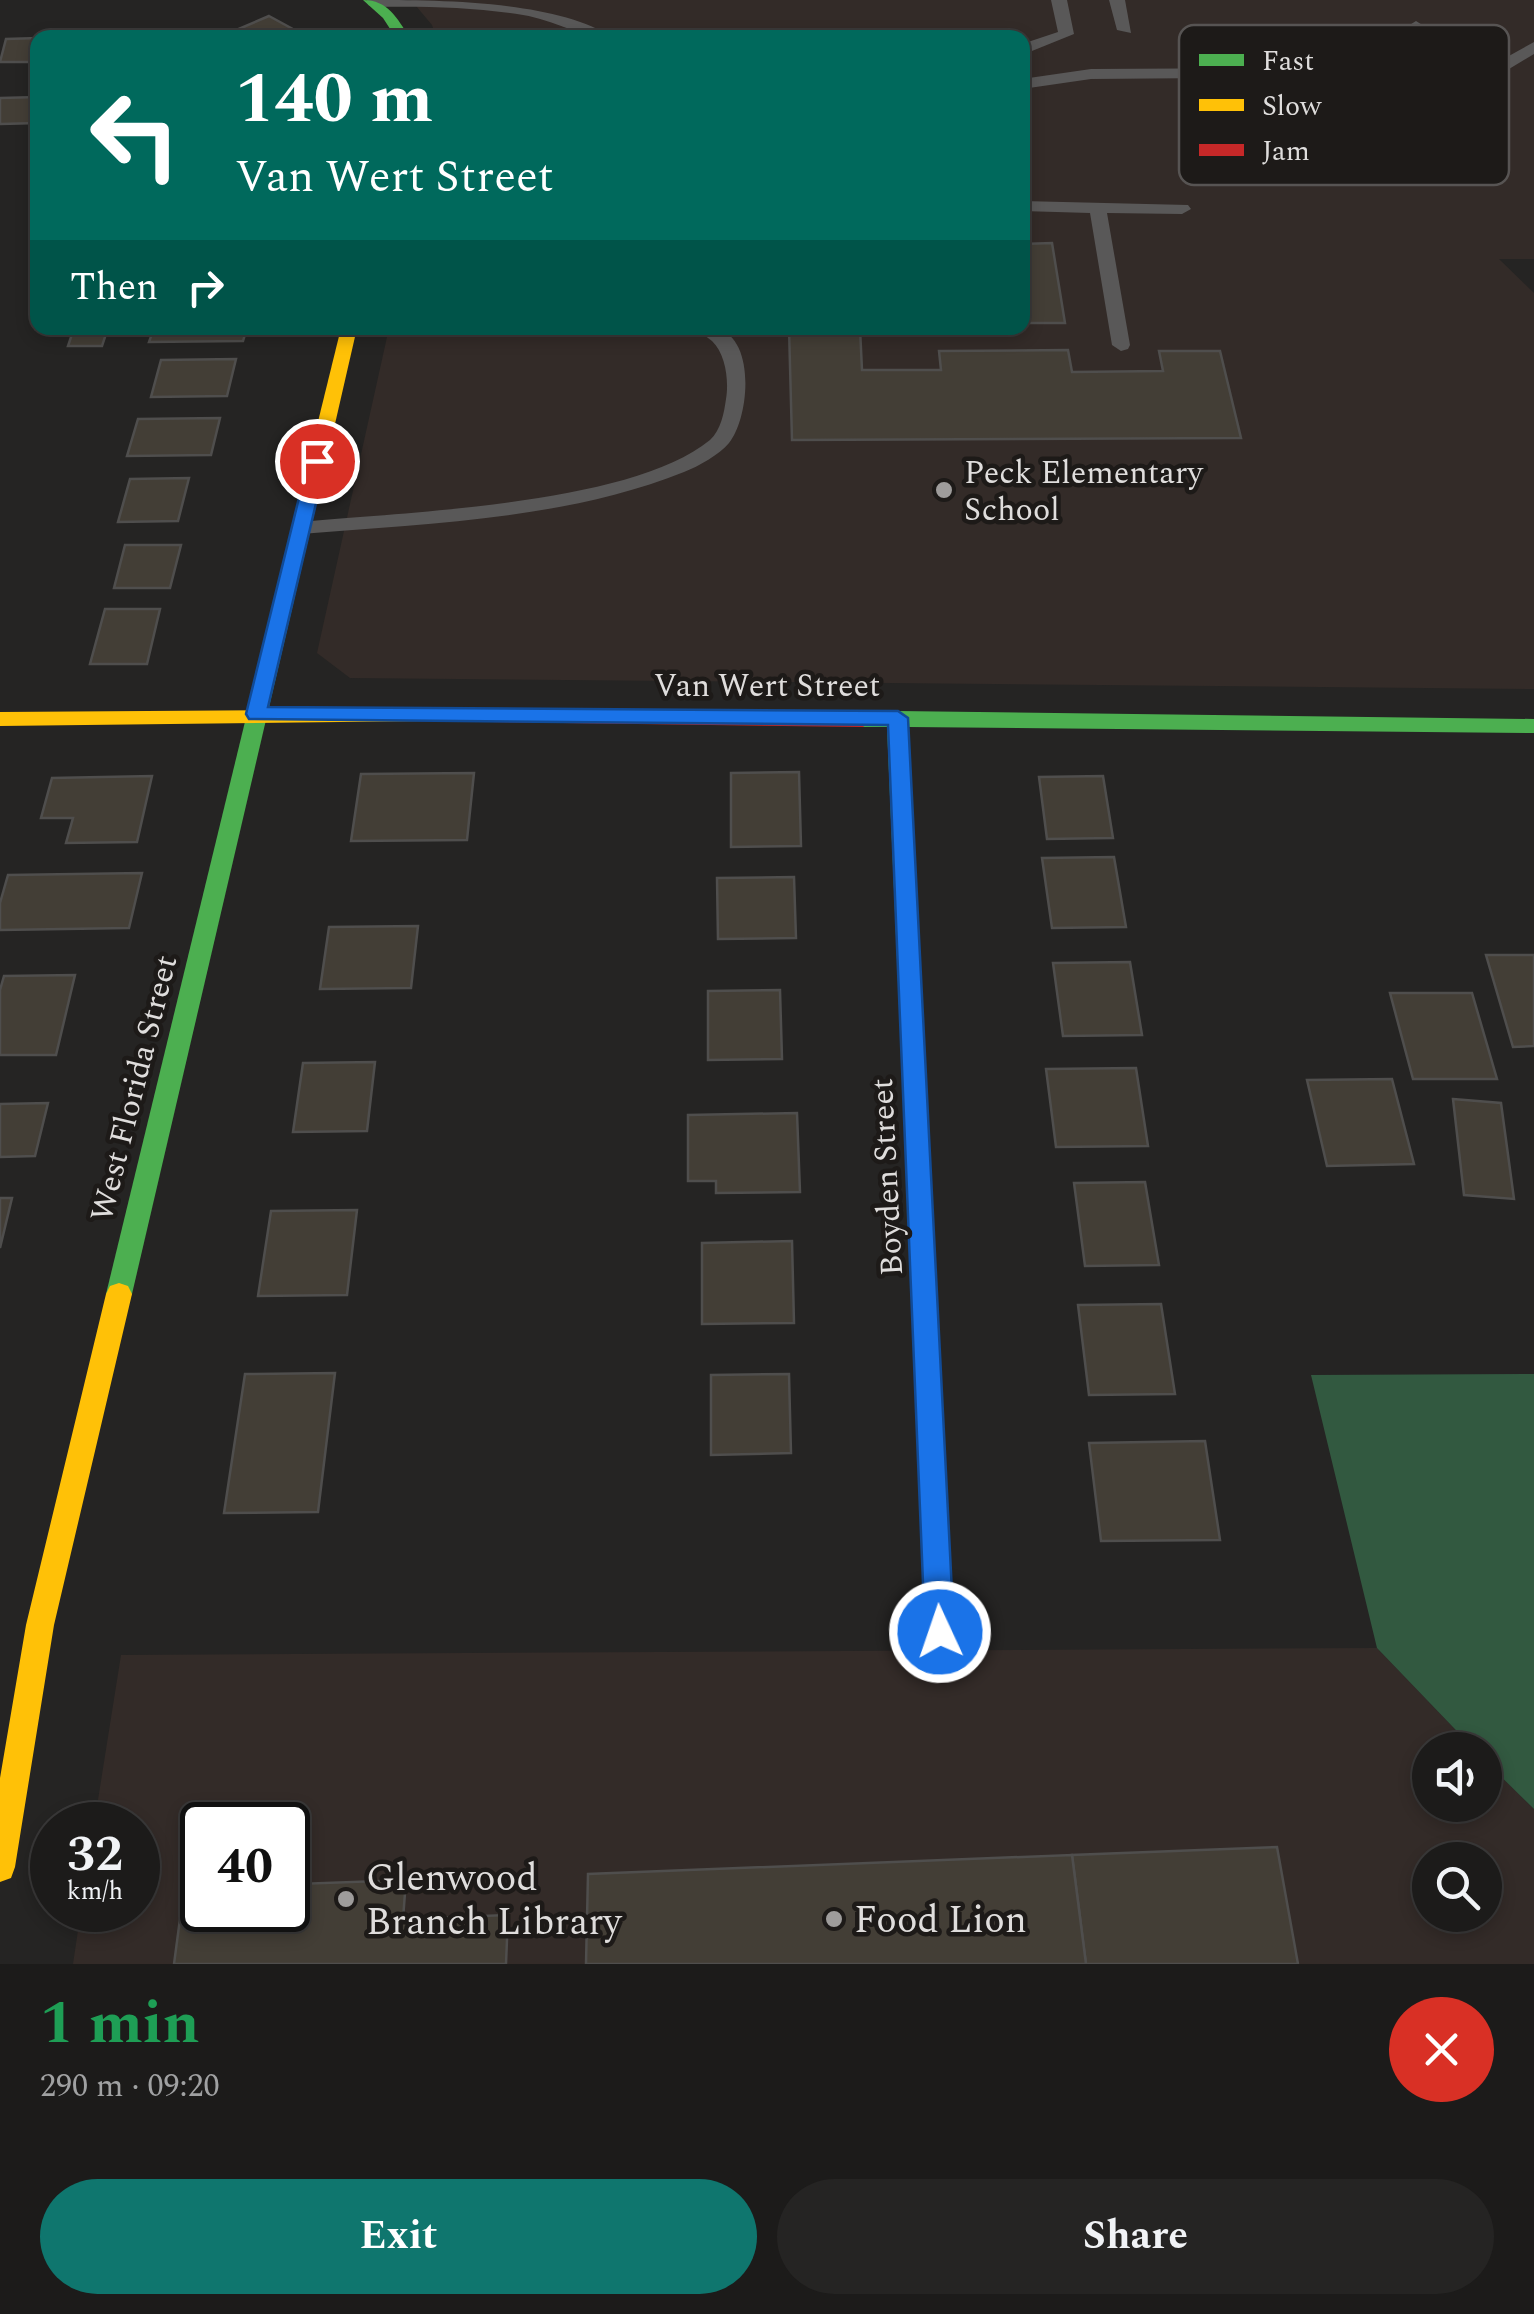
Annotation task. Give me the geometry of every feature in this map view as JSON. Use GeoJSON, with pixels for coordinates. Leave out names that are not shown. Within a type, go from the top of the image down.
{"type":"FeatureCollection","features":[{"type":"Feature","properties":{"kind":"street"},"geometry":{"type":"LineString","coordinates":[[372,1],[396,30]]}},
{"type":"Feature","properties":{"kind":"street","name":"West Florida Street"},"geometry":{"type":"LineString","coordinates":[[0,1867],[40,1625],[347,335]]}},
{"type":"Feature","properties":{"kind":"street","name":"Van Wert Street"},"geometry":{"type":"LineString","coordinates":[[0,719],[256,714],[1534,726]]}},
{"type":"Feature","properties":{"kind":"street","name":"Boyden Street"},"geometry":{"type":"LineString","coordinates":[[898,718],[940,1632]]}},
{"type":"Feature","properties":{"kind":"lane"},"geometry":{"type":"LineString","coordinates":[[1030,47],[1066,34],[1060,0]]}},
{"type":"Feature","properties":{"kind":"lane"},"geometry":{"type":"LineString","coordinates":[[1117,0],[1125,30]]}},
{"type":"Feature","properties":{"kind":"lane"},"geometry":{"type":"LineString","coordinates":[[372,1],[428,2],[522,12],[584,24],[593,30]]}},
{"type":"Feature","properties":{"kind":"lane"},"geometry":{"type":"LineString","coordinates":[[1509,62],[1534,47]]}},
{"type":"Feature","properties":{"kind":"lane"},"geometry":{"type":"LineString","coordinates":[[1030,83],[1091,74],[1179,73]]}},
{"type":"Feature","properties":{"kind":"lane"},"geometry":{"type":"LineString","coordinates":[[1030,206],[1182,209]]}},
{"type":"Feature","properties":{"kind":"lane"},"geometry":{"type":"LineString","coordinates":[[1098,210],[1120,346]]}},
{"type":"Feature","properties":{"kind":"lane"},"geometry":{"type":"LineString","coordinates":[[301,528],[556,500],[624,486],[684,464],[717,445],[734,419],[738,382],[722,339],[715,335]]}},
{"type":"Feature","properties":{"kind":"shaded area","name":"Peck Elementary School"},"geometry":{"type":"Polygon","coordinates":[[[411,0],[1534,0],[1534,259],[1499,259],[1534,293],[1534,689],[350,678],[317,653],[387,335],[1030,335],[1030,30],[434,30],[411,0]]]}},
{"type":"Feature","properties":{"kind":"shaded area"},"geometry":{"type":"Polygon","coordinates":[[[1377,1648],[1458,1732],[1412,1732],[1412,1822],[1502,1822],[1502,1778],[1534,1809],[1534,1964],[73,1964],[78,1932],[160,1932],[160,1802],[98,1802],[121,1655],[1377,1648]]]}},
{"type":"Feature","properties":{"kind":"green space"},"geometry":{"type":"Polygon","coordinates":[[[1534,1374],[1534,1809],[1502,1778],[1502,1732],[1458,1732],[1377,1648],[1311,1375],[1534,1374]]]}},
{"type":"Feature","properties":{"kind":"building"},"geometry":{"type":"Polygon","coordinates":[[[269,16],[295,30],[236,30],[269,16]]]}},
{"type":"Feature","properties":{"kind":"building"},"geometry":{"type":"Polygon","coordinates":[[[30,38],[30,62],[0,62],[6,39],[30,38]]]}},
{"type":"Feature","properties":{"kind":"building"},"geometry":{"type":"Polygon","coordinates":[[[30,97],[30,123],[0,124],[0,98],[30,97]]]}},
{"type":"Feature","properties":{"kind":"building"},"geometry":{"type":"Polygon","coordinates":[[[1052,243],[1065,323],[1030,323],[1030,244],[1052,243]]]}},
{"type":"Feature","properties":{"kind":"building"},"geometry":{"type":"Polygon","coordinates":[[[72,335],[106,335],[102,346],[68,346],[72,335]]]}},
{"type":"Feature","properties":{"kind":"building"},"geometry":{"type":"Polygon","coordinates":[[[152,335],[245,335],[243,341],[149,342],[152,335]]]}},
{"type":"Feature","properties":{"kind":"building"},"geometry":{"type":"Polygon","coordinates":[[[789,335],[860,335],[862,370],[941,370],[939,351],[1068,350],[1072,372],[1163,371],[1159,351],[1220,351],[1241,438],[792,440],[789,335]]]}},
{"type":"Feature","properties":{"kind":"building"},"geometry":{"type":"Polygon","coordinates":[[[236,359],[227,396],[151,397],[161,360],[236,359]]]}},
{"type":"Feature","properties":{"kind":"building"},"geometry":{"type":"Polygon","coordinates":[[[220,418],[211,455],[127,456],[138,419],[220,418]]]}},
{"type":"Feature","properties":{"kind":"building"},"geometry":{"type":"Polygon","coordinates":[[[189,478],[178,521],[118,522],[130,479],[189,478]]]}},
{"type":"Feature","properties":{"kind":"building"},"geometry":{"type":"Polygon","coordinates":[[[125,545],[181,545],[170,588],[114,588],[125,545]]]}},
{"type":"Feature","properties":{"kind":"building"},"geometry":{"type":"Polygon","coordinates":[[[105,609],[160,609],[147,664],[90,664],[105,609]]]}},
{"type":"Feature","properties":{"kind":"building"},"geometry":{"type":"Polygon","coordinates":[[[799,772],[801,846],[731,847],[731,773],[799,772]]]}},
{"type":"Feature","properties":{"kind":"building"},"geometry":{"type":"Polygon","coordinates":[[[474,773],[467,840],[351,841],[361,774],[474,773]]]}},
{"type":"Feature","properties":{"kind":"building"},"geometry":{"type":"Polygon","coordinates":[[[152,776],[137,842],[66,843],[73,818],[41,818],[52,778],[152,776]]]}},
{"type":"Feature","properties":{"kind":"building"},"geometry":{"type":"Polygon","coordinates":[[[1103,776],[1113,838],[1047,839],[1039,777],[1103,776]]]}},
{"type":"Feature","properties":{"kind":"building"},"geometry":{"type":"Polygon","coordinates":[[[1114,857],[1126,927],[1052,928],[1042,858],[1114,857]]]}},
{"type":"Feature","properties":{"kind":"building"},"geometry":{"type":"Polygon","coordinates":[[[142,873],[129,928],[0,930],[0,903],[8,875],[142,873]]]}},
{"type":"Feature","properties":{"kind":"building"},"geometry":{"type":"Polygon","coordinates":[[[794,877],[796,938],[718,939],[717,878],[794,877]]]}},
{"type":"Feature","properties":{"kind":"building"},"geometry":{"type":"Polygon","coordinates":[[[418,926],[411,988],[320,989],[329,927],[418,926]]]}},
{"type":"Feature","properties":{"kind":"building"},"geometry":{"type":"Polygon","coordinates":[[[1486,955],[1534,955],[1534,1046],[1513,1047],[1486,955]]]}},
{"type":"Feature","properties":{"kind":"building"},"geometry":{"type":"Polygon","coordinates":[[[1130,962],[1142,1035],[1063,1036],[1053,963],[1130,962]]]}},
{"type":"Feature","properties":{"kind":"building"},"geometry":{"type":"Polygon","coordinates":[[[75,975],[56,1055],[0,1055],[0,990],[4,976],[75,975]]]}},
{"type":"Feature","properties":{"kind":"building"},"geometry":{"type":"Polygon","coordinates":[[[780,990],[782,1059],[708,1060],[708,991],[780,990]]]}},
{"type":"Feature","properties":{"kind":"building"},"geometry":{"type":"Polygon","coordinates":[[[1390,993],[1472,993],[1497,1079],[1413,1079],[1390,993]]]}},
{"type":"Feature","properties":{"kind":"building"},"geometry":{"type":"Polygon","coordinates":[[[375,1062],[367,1131],[293,1132],[303,1063],[375,1062]]]}},
{"type":"Feature","properties":{"kind":"building"},"geometry":{"type":"Polygon","coordinates":[[[1136,1068],[1148,1146],[1056,1147],[1046,1069],[1136,1068]]]}},
{"type":"Feature","properties":{"kind":"building"},"geometry":{"type":"Polygon","coordinates":[[[1392,1079],[1414,1164],[1327,1166],[1307,1080],[1392,1079]]]}},
{"type":"Feature","properties":{"kind":"building"},"geometry":{"type":"Polygon","coordinates":[[[1453,1099],[1501,1103],[1514,1199],[1464,1195],[1453,1099]]]}},
{"type":"Feature","properties":{"kind":"building"},"geometry":{"type":"Polygon","coordinates":[[[48,1103],[35,1156],[0,1157],[0,1104],[48,1103]]]}},
{"type":"Feature","properties":{"kind":"building"},"geometry":{"type":"Polygon","coordinates":[[[797,1113],[800,1192],[716,1193],[716,1181],[688,1181],[688,1115],[797,1113]]]}},
{"type":"Feature","properties":{"kind":"building"},"geometry":{"type":"Polygon","coordinates":[[[1145,1182],[1159,1265],[1085,1266],[1074,1183],[1145,1182]]]}},
{"type":"Feature","properties":{"kind":"building"},"geometry":{"type":"Polygon","coordinates":[[[0,1198],[12,1198],[0,1248],[0,1198]]]}},
{"type":"Feature","properties":{"kind":"building"},"geometry":{"type":"Polygon","coordinates":[[[357,1210],[347,1295],[258,1296],[271,1211],[357,1210]]]}},
{"type":"Feature","properties":{"kind":"building"},"geometry":{"type":"Polygon","coordinates":[[[792,1241],[794,1323],[702,1324],[702,1243],[792,1241]]]}},
{"type":"Feature","properties":{"kind":"building"},"geometry":{"type":"Polygon","coordinates":[[[1161,1304],[1175,1394],[1089,1395],[1078,1305],[1161,1304]]]}},
{"type":"Feature","properties":{"kind":"building"},"geometry":{"type":"Polygon","coordinates":[[[335,1373],[318,1512],[224,1513],[245,1374],[335,1373]]]}},
{"type":"Feature","properties":{"kind":"building"},"geometry":{"type":"Polygon","coordinates":[[[789,1374],[791,1453],[711,1455],[711,1375],[789,1374]]]}},
{"type":"Feature","properties":{"kind":"building"},"geometry":{"type":"Polygon","coordinates":[[[1205,1441],[1220,1540],[1101,1541],[1089,1443],[1205,1441]]]}},
{"type":"Feature","properties":{"kind":"building"},"geometry":{"type":"Polygon","coordinates":[[[1277,1847],[1298,1964],[1086,1964],[1072,1855],[1277,1847]]]}},
{"type":"Feature","properties":{"kind":"building","name":"Food Lion"},"geometry":{"type":"Polygon","coordinates":[[[1072,1855],[1086,1964],[586,1964],[588,1874],[1072,1855]]]}},
{"type":"Feature","properties":{"kind":"building","name":"Glenwood Branch Library"},"geometry":{"type":"Polygon","coordinates":[[[406,1880],[403,1919],[508,1915],[506,1964],[174,1964],[180,1919],[180,1932],[310,1932],[310,1884],[406,1880]]]}},
{"type":"Feature","properties":{"kind":"traffic: fast"},"geometry":{"type":"LineString","coordinates":[[370,0],[388,15],[398,30]]}},
{"type":"Feature","properties":{"kind":"traffic: fast"},"geometry":{"type":"LineString","coordinates":[[119,1294],[320,450]]}},
{"type":"Feature","properties":{"kind":"traffic: fast"},"geometry":{"type":"LineString","coordinates":[[897,718],[940,1632]]}},
{"type":"Feature","properties":{"kind":"traffic: fast"},"geometry":{"type":"LineString","coordinates":[[863,720],[1534,726]]}},
{"type":"Feature","properties":{"kind":"traffic: slow"},"geometry":{"type":"LineString","coordinates":[[320,450],[347,335]]}},
{"type":"Feature","properties":{"kind":"traffic: slow"},"geometry":{"type":"LineString","coordinates":[[0,719],[421,716]]}},
{"type":"Feature","properties":{"kind":"traffic: slow"},"geometry":{"type":"LineString","coordinates":[[0,1867],[40,1625],[119,1294]]}},
{"type":"Feature","properties":{"kind":"traffic: jam"},"geometry":{"type":"LineString","coordinates":[[421,716],[863,720]]}},
{"type":"Feature","properties":{"kind":"place","name":"Peck Elementary School"},"geometry":{"type":"Point","coordinates":[944,490]}},
{"type":"Feature","properties":{"kind":"place","name":"Glenwood Branch Library"},"geometry":{"type":"Point","coordinates":[346,1899]}},
{"type":"Feature","properties":{"kind":"place","name":"Food Lion"},"geometry":{"type":"Point","coordinates":[834,1919]}},
{"type":"Feature","properties":{"kind":"route"},"geometry":{"type":"LineString","coordinates":[[317,461],[256,714],[898,718],[940,1632]]}}]}
